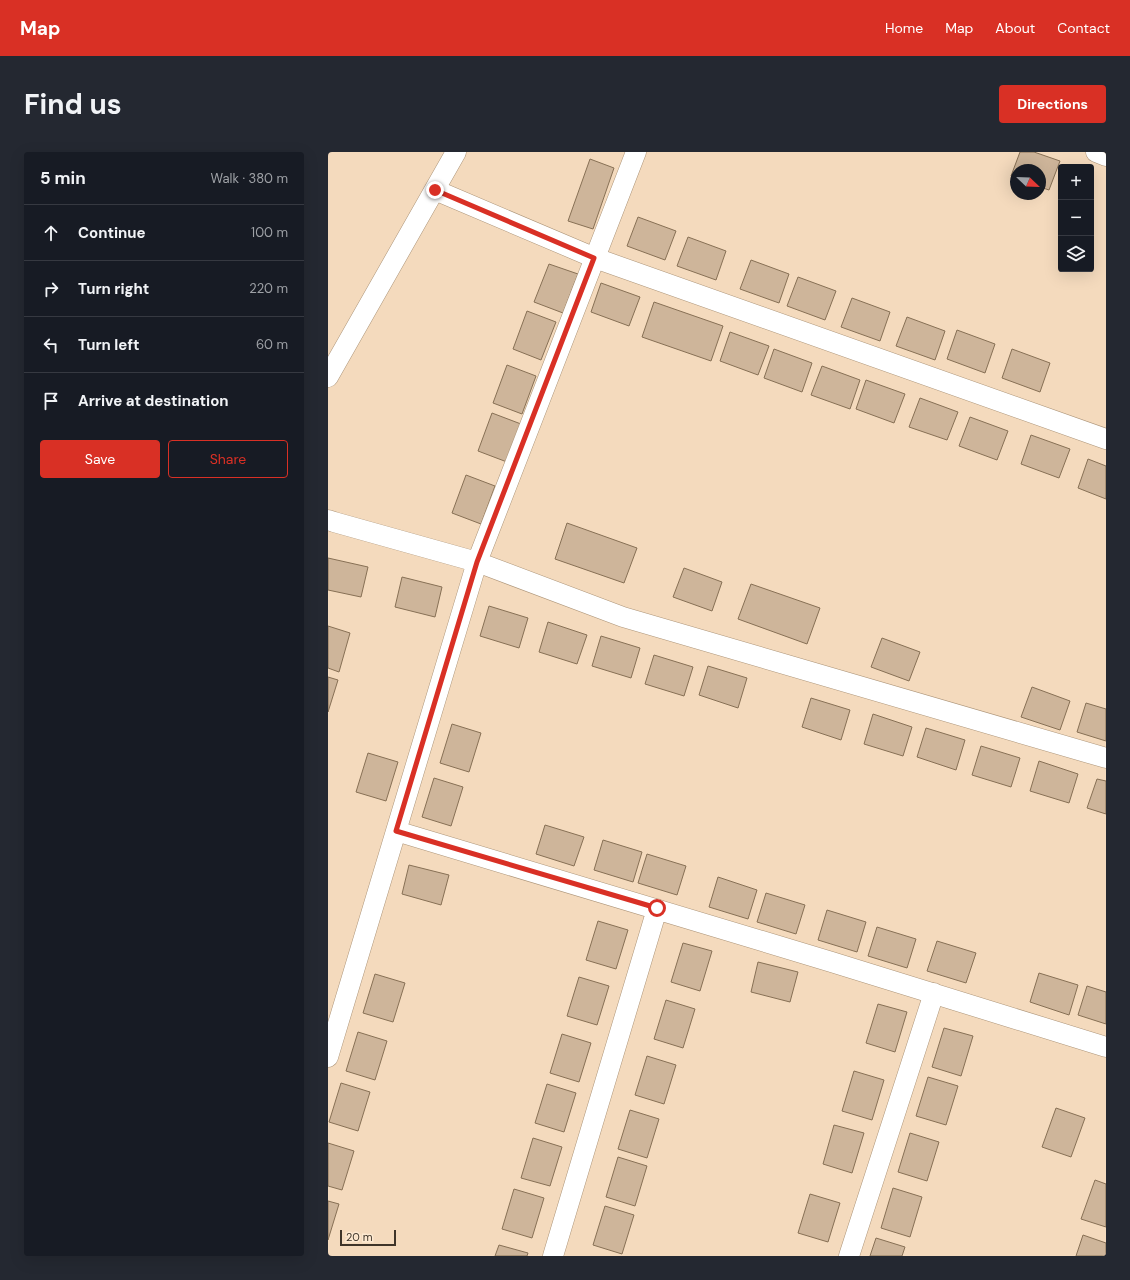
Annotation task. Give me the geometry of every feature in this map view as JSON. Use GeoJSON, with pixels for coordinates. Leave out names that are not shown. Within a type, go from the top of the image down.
{"type":"FeatureCollection","features":[{"type":"Feature","properties":{"kind":"street"},"geometry":{"type":"LineString","coordinates":[[328,377],[456,152]]}},
{"type":"Feature","properties":{"kind":"street"},"geometry":{"type":"LineString","coordinates":[[328,1057],[477,562],[636,152]]}},
{"type":"Feature","properties":{"kind":"street"},"geometry":{"type":"LineString","coordinates":[[1096,152],[1106,156]]}},
{"type":"Feature","properties":{"kind":"street"},"geometry":{"type":"LineString","coordinates":[[435,190],[594,258],[1106,439]]}},
{"type":"Feature","properties":{"kind":"street"},"geometry":{"type":"LineString","coordinates":[[328,520],[477,562],[623,617],[1106,758]]}},
{"type":"Feature","properties":{"kind":"street"},"geometry":{"type":"LineString","coordinates":[[396,831],[657,908],[1106,1047]]}},
{"type":"Feature","properties":{"kind":"street"},"geometry":{"type":"LineString","coordinates":[[553,1256],[657,908]]}},
{"type":"Feature","properties":{"kind":"street"},"geometry":{"type":"LineString","coordinates":[[849,1256],[934,993]]}},
{"type":"Feature","properties":{"kind":"building"},"geometry":{"type":"Polygon","coordinates":[[[1020,152],[1034,152],[1060,161],[1049,190],[1046,189],[1046,164],[1016,164],[1020,152]]]}},
{"type":"Feature","properties":{"kind":"building"},"geometry":{"type":"Polygon","coordinates":[[[590,159],[614,168],[593,229],[568,221],[590,159]]]}},
{"type":"Feature","properties":{"kind":"building"},"geometry":{"type":"Polygon","coordinates":[[[638,217],[676,231],[665,260],[627,246],[638,217]]]}},
{"type":"Feature","properties":{"kind":"building"},"geometry":{"type":"Polygon","coordinates":[[[688,237],[726,251],[716,280],[677,266],[688,237]]]}},
{"type":"Feature","properties":{"kind":"building"},"geometry":{"type":"Polygon","coordinates":[[[751,260],[789,274],[779,303],[740,289],[751,260]]]}},
{"type":"Feature","properties":{"kind":"building"},"geometry":{"type":"Polygon","coordinates":[[[549,264],[578,274],[563,313],[534,302],[549,264]]]}},
{"type":"Feature","properties":{"kind":"building"},"geometry":{"type":"Polygon","coordinates":[[[798,277],[836,291],[825,320],[787,306],[798,277]]]}},
{"type":"Feature","properties":{"kind":"building"},"geometry":{"type":"Polygon","coordinates":[[[601,283],[640,297],[629,326],[591,312],[601,283]]]}},
{"type":"Feature","properties":{"kind":"building"},"geometry":{"type":"Polygon","coordinates":[[[852,298],[890,312],[880,341],[841,327],[852,298]]]}},
{"type":"Feature","properties":{"kind":"building"},"geometry":{"type":"Polygon","coordinates":[[[654,302],[723,326],[711,361],[642,337],[654,302]]]}},
{"type":"Feature","properties":{"kind":"building"},"geometry":{"type":"Polygon","coordinates":[[[527,311],[556,322],[541,360],[513,349],[527,311]]]}},
{"type":"Feature","properties":{"kind":"building"},"geometry":{"type":"Polygon","coordinates":[[[907,317],[945,331],[935,360],[896,346],[907,317]]]}},
{"type":"Feature","properties":{"kind":"building"},"geometry":{"type":"Polygon","coordinates":[[[957,330],[995,344],[985,373],[947,359],[957,330]]]}},
{"type":"Feature","properties":{"kind":"building"},"geometry":{"type":"Polygon","coordinates":[[[730,332],[769,346],[758,375],[720,361],[730,332]]]}},
{"type":"Feature","properties":{"kind":"building"},"geometry":{"type":"Polygon","coordinates":[[[774,349],[812,363],[802,392],[764,378],[774,349]]]}},
{"type":"Feature","properties":{"kind":"building"},"geometry":{"type":"Polygon","coordinates":[[[1012,349],[1050,363],[1040,392],[1002,378],[1012,349]]]}},
{"type":"Feature","properties":{"kind":"building"},"geometry":{"type":"Polygon","coordinates":[[[507,365],[536,376],[522,414],[493,403],[507,365]]]}},
{"type":"Feature","properties":{"kind":"building"},"geometry":{"type":"Polygon","coordinates":[[[822,366],[860,380],[850,409],[811,395],[822,366]]]}},
{"type":"Feature","properties":{"kind":"building"},"geometry":{"type":"Polygon","coordinates":[[[866,380],[905,394],[894,423],[856,409],[866,380]]]}},
{"type":"Feature","properties":{"kind":"building"},"geometry":{"type":"Polygon","coordinates":[[[920,398],[958,412],[947,440],[909,427],[920,398]]]}},
{"type":"Feature","properties":{"kind":"building"},"geometry":{"type":"Polygon","coordinates":[[[492,413],[521,424],[507,462],[478,451],[492,413]]]}},
{"type":"Feature","properties":{"kind":"building"},"geometry":{"type":"Polygon","coordinates":[[[970,417],[1008,431],[997,460],[959,446],[970,417]]]}},
{"type":"Feature","properties":{"kind":"building"},"geometry":{"type":"Polygon","coordinates":[[[1031,435],[1070,449],[1059,478],[1021,464],[1031,435]]]}},
{"type":"Feature","properties":{"kind":"building"},"geometry":{"type":"Polygon","coordinates":[[[1088,459],[1106,466],[1106,499],[1078,488],[1088,459]]]}},
{"type":"Feature","properties":{"kind":"building"},"geometry":{"type":"Polygon","coordinates":[[[466,475],[495,486],[481,524],[452,513],[466,475]]]}},
{"type":"Feature","properties":{"kind":"building"},"geometry":{"type":"Polygon","coordinates":[[[567,523],[637,548],[624,583],[555,559],[567,523]]]}},
{"type":"Feature","properties":{"kind":"building"},"geometry":{"type":"Polygon","coordinates":[[[328,558],[368,567],[361,597],[328,590],[328,558]]]}},
{"type":"Feature","properties":{"kind":"building"},"geometry":{"type":"Polygon","coordinates":[[[684,568],[722,582],[712,611],[673,597],[684,568]]]}},
{"type":"Feature","properties":{"kind":"building"},"geometry":{"type":"Polygon","coordinates":[[[402,577],[442,587],[435,617],[395,607],[402,577]]]}},
{"type":"Feature","properties":{"kind":"building"},"geometry":{"type":"Polygon","coordinates":[[[751,584],[820,608],[807,644],[738,619],[751,584]]]}},
{"type":"Feature","properties":{"kind":"building"},"geometry":{"type":"Polygon","coordinates":[[[489,606],[528,618],[519,648],[480,636],[489,606]]]}},
{"type":"Feature","properties":{"kind":"building"},"geometry":{"type":"Polygon","coordinates":[[[548,622],[587,635],[577,664],[539,652],[548,622]]]}},
{"type":"Feature","properties":{"kind":"building"},"geometry":{"type":"Polygon","coordinates":[[[328,626],[350,633],[339,672],[328,668],[328,626]]]}},
{"type":"Feature","properties":{"kind":"building"},"geometry":{"type":"Polygon","coordinates":[[[601,636],[640,648],[631,678],[592,666],[601,636]]]}},
{"type":"Feature","properties":{"kind":"building"},"geometry":{"type":"Polygon","coordinates":[[[882,638],[920,652],[909,681],[871,667],[882,638]]]}},
{"type":"Feature","properties":{"kind":"building"},"geometry":{"type":"Polygon","coordinates":[[[654,655],[693,667],[684,696],[645,684],[654,655]]]}},
{"type":"Feature","properties":{"kind":"building"},"geometry":{"type":"Polygon","coordinates":[[[708,666],[747,678],[738,708],[699,695],[708,666]]]}},
{"type":"Feature","properties":{"kind":"building"},"geometry":{"type":"Polygon","coordinates":[[[328,677],[338,680],[328,712],[328,677]]]}},
{"type":"Feature","properties":{"kind":"building"},"geometry":{"type":"Polygon","coordinates":[[[1032,687],[1070,701],[1060,730],[1021,717],[1032,687]]]}},
{"type":"Feature","properties":{"kind":"building"},"geometry":{"type":"Polygon","coordinates":[[[811,698],[850,710],[841,740],[802,727],[811,698]]]}},
{"type":"Feature","properties":{"kind":"building"},"geometry":{"type":"Polygon","coordinates":[[[1086,703],[1106,709],[1106,741],[1077,732],[1086,703]]]}},
{"type":"Feature","properties":{"kind":"building"},"geometry":{"type":"Polygon","coordinates":[[[873,714],[912,727],[903,756],[864,744],[873,714]]]}},
{"type":"Feature","properties":{"kind":"building"},"geometry":{"type":"Polygon","coordinates":[[[452,724],[481,733],[469,772],[440,763],[452,724]]]}},
{"type":"Feature","properties":{"kind":"building"},"geometry":{"type":"Polygon","coordinates":[[[926,728],[965,740],[956,770],[917,757],[926,728]]]}},
{"type":"Feature","properties":{"kind":"building"},"geometry":{"type":"Polygon","coordinates":[[[981,746],[1020,758],[1011,787],[972,775],[981,746]]]}},
{"type":"Feature","properties":{"kind":"building"},"geometry":{"type":"Polygon","coordinates":[[[368,753],[398,762],[386,801],[356,792],[368,753]]]}},
{"type":"Feature","properties":{"kind":"building"},"geometry":{"type":"Polygon","coordinates":[[[1039,761],[1078,774],[1069,803],[1030,791],[1039,761]]]}},
{"type":"Feature","properties":{"kind":"building"},"geometry":{"type":"Polygon","coordinates":[[[434,778],[463,787],[451,826],[422,817],[434,778]]]}},
{"type":"Feature","properties":{"kind":"building"},"geometry":{"type":"Polygon","coordinates":[[[1097,779],[1106,781],[1106,814],[1087,808],[1097,779]]]}},
{"type":"Feature","properties":{"kind":"building"},"geometry":{"type":"Polygon","coordinates":[[[545,825],[584,837],[574,866],[536,854],[545,825]]]}},
{"type":"Feature","properties":{"kind":"building"},"geometry":{"type":"Polygon","coordinates":[[[603,840],[642,852],[633,882],[594,870],[603,840]]]}},
{"type":"Feature","properties":{"kind":"building"},"geometry":{"type":"Polygon","coordinates":[[[647,854],[686,866],[677,895],[638,883],[647,854]]]}},
{"type":"Feature","properties":{"kind":"building"},"geometry":{"type":"Polygon","coordinates":[[[409,865],[449,875],[441,905],[402,894],[409,865]]]}},
{"type":"Feature","properties":{"kind":"building"},"geometry":{"type":"Polygon","coordinates":[[[718,877],[757,890],[748,919],[709,907],[718,877]]]}},
{"type":"Feature","properties":{"kind":"building"},"geometry":{"type":"Polygon","coordinates":[[[766,893],[805,905],[796,934],[757,922],[766,893]]]}},
{"type":"Feature","properties":{"kind":"building"},"geometry":{"type":"Polygon","coordinates":[[[827,910],[866,922],[857,952],[818,940],[827,910]]]}},
{"type":"Feature","properties":{"kind":"building"},"geometry":{"type":"Polygon","coordinates":[[[598,921],[628,930],[616,969],[586,960],[598,921]]]}},
{"type":"Feature","properties":{"kind":"building"},"geometry":{"type":"Polygon","coordinates":[[[877,927],[916,939],[907,968],[868,956],[877,927]]]}},
{"type":"Feature","properties":{"kind":"building"},"geometry":{"type":"Polygon","coordinates":[[[937,941],[976,953],[966,983],[927,971],[937,941]]]}},
{"type":"Feature","properties":{"kind":"building"},"geometry":{"type":"Polygon","coordinates":[[[683,943],[712,951],[700,991],[671,982],[683,943]]]}},
{"type":"Feature","properties":{"kind":"building"},"geometry":{"type":"Polygon","coordinates":[[[758,962],[798,972],[790,1002],[751,992],[758,962]]]}},
{"type":"Feature","properties":{"kind":"building"},"geometry":{"type":"Polygon","coordinates":[[[1039,973],[1078,985],[1069,1015],[1030,1002],[1039,973]]]}},
{"type":"Feature","properties":{"kind":"building"},"geometry":{"type":"Polygon","coordinates":[[[375,974],[405,983],[393,1022],[363,1013],[375,974]]]}},
{"type":"Feature","properties":{"kind":"building"},"geometry":{"type":"Polygon","coordinates":[[[579,977],[609,986],[597,1025],[567,1016],[579,977]]]}},
{"type":"Feature","properties":{"kind":"building"},"geometry":{"type":"Polygon","coordinates":[[[1087,986],[1106,992],[1106,1024],[1078,1015],[1087,986]]]}},
{"type":"Feature","properties":{"kind":"building"},"geometry":{"type":"Polygon","coordinates":[[[666,1000],[695,1009],[683,1048],[654,1039],[666,1000]]]}},
{"type":"Feature","properties":{"kind":"building"},"geometry":{"type":"Polygon","coordinates":[[[878,1004],[907,1012],[895,1052],[866,1043],[878,1004]]]}},
{"type":"Feature","properties":{"kind":"building"},"geometry":{"type":"Polygon","coordinates":[[[944,1028],[973,1036],[961,1076],[932,1067],[944,1028]]]}},
{"type":"Feature","properties":{"kind":"building"},"geometry":{"type":"Polygon","coordinates":[[[358,1032],[387,1041],[375,1080],[346,1071],[358,1032]]]}},
{"type":"Feature","properties":{"kind":"building"},"geometry":{"type":"Polygon","coordinates":[[[562,1034],[591,1043],[579,1082],[550,1073],[562,1034]]]}},
{"type":"Feature","properties":{"kind":"building"},"geometry":{"type":"Polygon","coordinates":[[[647,1056],[676,1065],[664,1104],[635,1095],[647,1056]]]}},
{"type":"Feature","properties":{"kind":"building"},"geometry":{"type":"Polygon","coordinates":[[[854,1071],[884,1080],[872,1120],[842,1111],[854,1071]]]}},
{"type":"Feature","properties":{"kind":"building"},"geometry":{"type":"Polygon","coordinates":[[[928,1077],[958,1086],[946,1125],[916,1116],[928,1077]]]}},
{"type":"Feature","properties":{"kind":"building"},"geometry":{"type":"Polygon","coordinates":[[[341,1083],[370,1092],[358,1131],[329,1122],[341,1083]]]}},
{"type":"Feature","properties":{"kind":"building"},"geometry":{"type":"Polygon","coordinates":[[[547,1084],[576,1093],[564,1132],[535,1123],[547,1084]]]}},
{"type":"Feature","properties":{"kind":"building"},"geometry":{"type":"Polygon","coordinates":[[[1056,1108],[1085,1118],[1071,1157],[1042,1147],[1056,1108]]]}},
{"type":"Feature","properties":{"kind":"building"},"geometry":{"type":"Polygon","coordinates":[[[630,1110],[659,1119],[647,1158],[618,1149],[630,1110]]]}},
{"type":"Feature","properties":{"kind":"building"},"geometry":{"type":"Polygon","coordinates":[[[834,1125],[864,1133],[852,1173],[823,1164],[834,1125]]]}},
{"type":"Feature","properties":{"kind":"building"},"geometry":{"type":"Polygon","coordinates":[[[910,1133],[939,1142],[927,1181],[898,1172],[910,1133]]]}},
{"type":"Feature","properties":{"kind":"building"},"geometry":{"type":"Polygon","coordinates":[[[533,1138],[562,1147],[550,1186],[521,1178],[533,1138]]]}},
{"type":"Feature","properties":{"kind":"building"},"geometry":{"type":"Polygon","coordinates":[[[328,1143],[354,1151],[342,1190],[328,1186],[328,1143]]]}},
{"type":"Feature","properties":{"kind":"building"},"geometry":{"type":"Polygon","coordinates":[[[618,1157],[647,1166],[635,1206],[606,1197],[618,1157]]]}},
{"type":"Feature","properties":{"kind":"building"},"geometry":{"type":"Polygon","coordinates":[[[1095,1180],[1106,1184],[1106,1227],[1081,1219],[1095,1180]]]}},
{"type":"Feature","properties":{"kind":"building"},"geometry":{"type":"Polygon","coordinates":[[[893,1188],[922,1197],[910,1237],[881,1228],[893,1188]]]}},
{"type":"Feature","properties":{"kind":"building"},"geometry":{"type":"Polygon","coordinates":[[[514,1189],[544,1198],[532,1238],[502,1229],[514,1189]]]}},
{"type":"Feature","properties":{"kind":"building"},"geometry":{"type":"Polygon","coordinates":[[[810,1194],[840,1203],[828,1242],[798,1233],[810,1194]]]}},
{"type":"Feature","properties":{"kind":"building"},"geometry":{"type":"Polygon","coordinates":[[[328,1201],[339,1204],[328,1240],[328,1201]]]}},
{"type":"Feature","properties":{"kind":"building"},"geometry":{"type":"Polygon","coordinates":[[[605,1206],[634,1215],[622,1254],[593,1245],[605,1206]]]}},
{"type":"Feature","properties":{"kind":"building"},"geometry":{"type":"Polygon","coordinates":[[[1083,1235],[1106,1243],[1106,1256],[1076,1256],[1083,1235]]]}},
{"type":"Feature","properties":{"kind":"building"},"geometry":{"type":"Polygon","coordinates":[[[876,1238],[905,1247],[902,1256],[870,1256],[876,1238]]]}},
{"type":"Feature","properties":{"kind":"building"},"geometry":{"type":"Polygon","coordinates":[[[499,1245],[528,1253],[527,1256],[495,1256],[499,1245]]]}},
{"type":"Feature","properties":{"kind":"route"},"geometry":{"type":"LineString","coordinates":[[435,190],[594,258],[477,562],[396,831],[657,908]]}}]}
